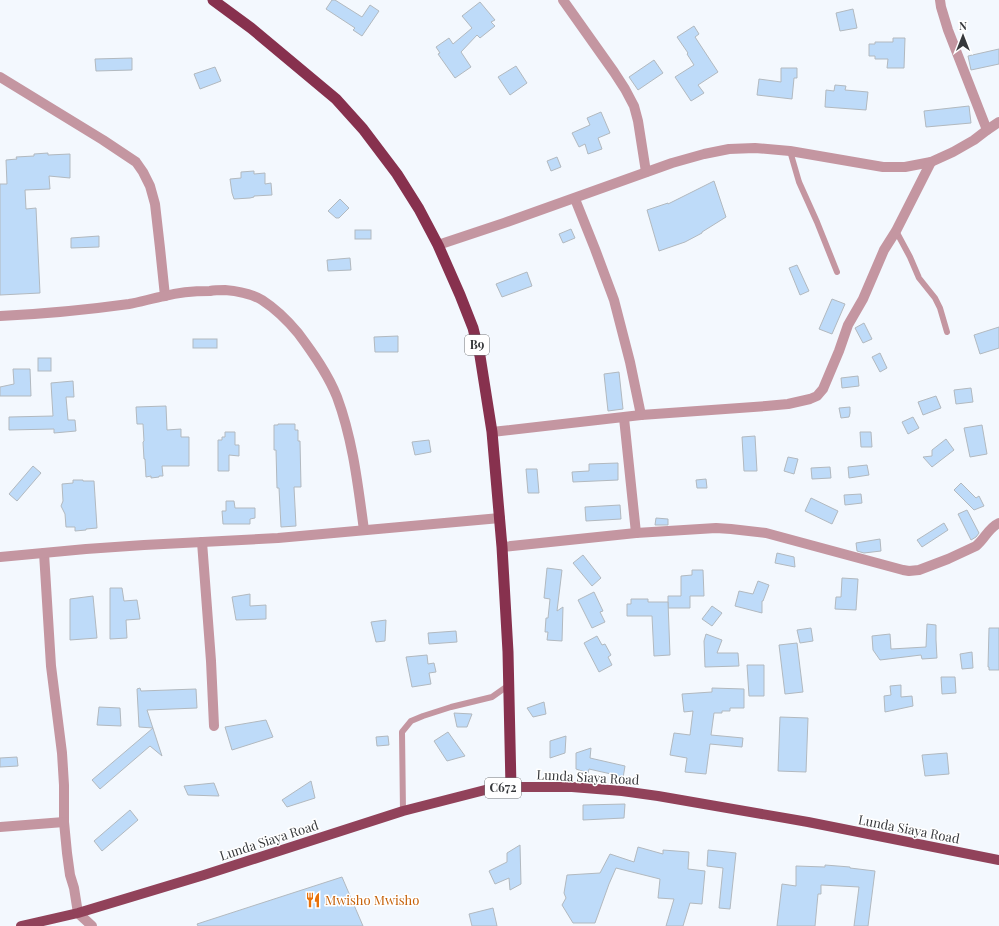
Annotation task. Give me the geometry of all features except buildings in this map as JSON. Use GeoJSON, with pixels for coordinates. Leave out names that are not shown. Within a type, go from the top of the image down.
{"type":"FeatureCollection","features":[{"type":"Feature","properties":{"kind":"highway","name":"B9"},"geometry":{"type":"LineString","coordinates":[[213,0],[251,28],[336,99],[363,129],[397,174],[419,209],[438,245],[460,294],[473,328],[480,356],[492,432],[500,518],[508,644],[511,787]]}},
{"type":"Feature","properties":{"kind":"main road","name":"Lunda Siaya Road"},"geometry":{"type":"LineString","coordinates":[[21,926],[78,913],[204,875],[403,811],[485,790],[511,787],[572,787],[622,791],[658,796],[815,823],[999,860]]}},
{"type":"Feature","properties":{"kind":"street"},"geometry":{"type":"LineString","coordinates":[[563,0],[614,72],[634,106],[638,121],[646,172]]}},
{"type":"Feature","properties":{"kind":"street"},"geometry":{"type":"LineString","coordinates":[[940,0],[948,30],[986,130]]}},
{"type":"Feature","properties":{"kind":"street"},"geometry":{"type":"LineString","coordinates":[[0,77],[136,162],[150,186],[155,204],[165,296]]}},
{"type":"Feature","properties":{"kind":"street"},"geometry":{"type":"LineString","coordinates":[[438,245],[575,199],[646,172],[698,156],[728,149],[755,148],[790,151],[883,167],[905,167],[930,162],[953,152],[974,140],[999,122]]}},
{"type":"Feature","properties":{"kind":"street"},"geometry":{"type":"LineString","coordinates":[[492,432],[641,416],[788,404],[817,396],[823,389],[839,351],[848,324],[863,299],[884,250],[896,231],[930,162]]}},
{"type":"Feature","properties":{"kind":"street"},"geometry":{"type":"LineString","coordinates":[[575,199],[614,300],[630,362],[641,416]]}},
{"type":"Feature","properties":{"kind":"street"},"geometry":{"type":"LineString","coordinates":[[0,316],[51,313],[132,304],[182,292],[224,290],[245,294],[262,300],[277,311],[291,325],[309,348],[328,378],[337,396],[346,422],[352,449],[364,530]]}},
{"type":"Feature","properties":{"kind":"street"},"geometry":{"type":"LineString","coordinates":[[624,418],[636,533]]}},
{"type":"Feature","properties":{"kind":"street"},"geometry":{"type":"LineString","coordinates":[[0,557],[44,552],[144,545],[278,538],[500,518]]}},
{"type":"Feature","properties":{"kind":"street"},"geometry":{"type":"LineString","coordinates":[[502,547],[636,533],[716,528],[766,533],[903,570],[914,571],[934,565],[976,546],[990,529],[999,523]]}},
{"type":"Feature","properties":{"kind":"street"},"geometry":{"type":"LineString","coordinates":[[202,542],[211,661],[214,726]]}},
{"type":"Feature","properties":{"kind":"street"},"geometry":{"type":"LineString","coordinates":[[44,552],[51,659],[62,753],[66,853],[78,913],[92,926]]}},
{"type":"Feature","properties":{"kind":"street"},"geometry":{"type":"LineString","coordinates":[[0,827],[64,822]]}},
{"type":"Feature","properties":{"kind":"lane"},"geometry":{"type":"LineString","coordinates":[[790,151],[799,182],[837,272]]}},
{"type":"Feature","properties":{"kind":"lane"},"geometry":{"type":"LineString","coordinates":[[896,231],[919,278],[935,298],[940,308],[947,332]]}},
{"type":"Feature","properties":{"kind":"lane"},"geometry":{"type":"LineString","coordinates":[[403,811],[402,732],[411,721],[423,716],[492,697],[509,685]]}},
{"type":"Feature","properties":{"kind":"place","name":"Mwisho Mwisho"},"geometry":{"type":"Point","coordinates":[313,900]}}]}
